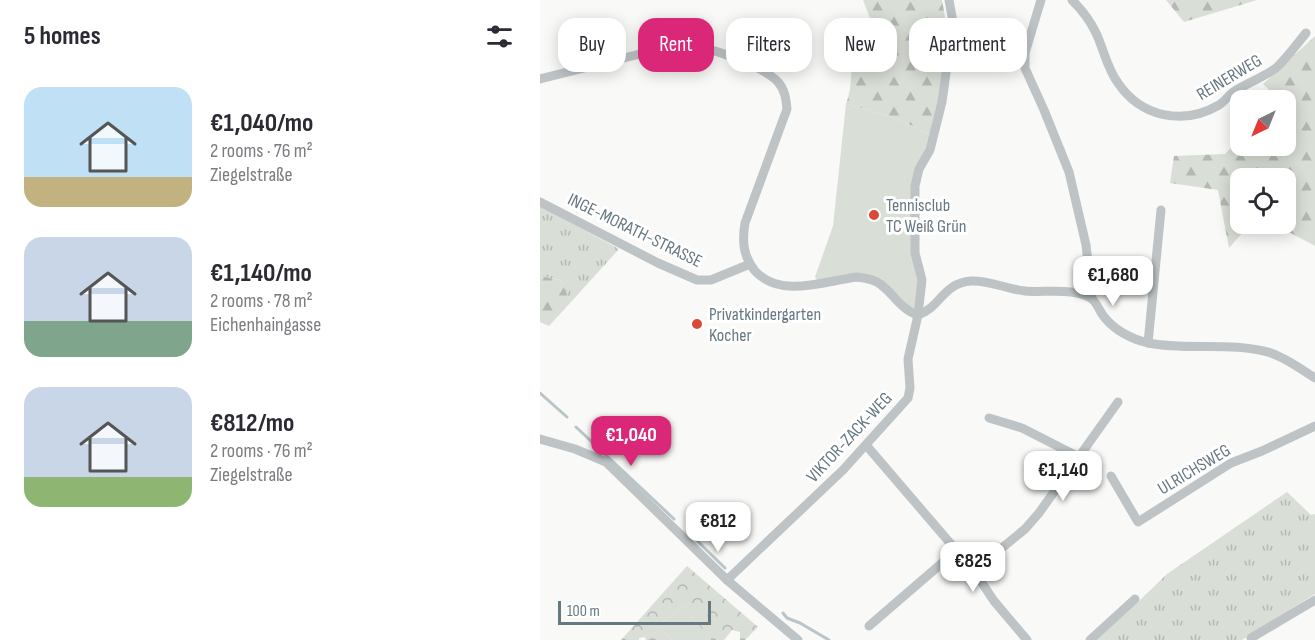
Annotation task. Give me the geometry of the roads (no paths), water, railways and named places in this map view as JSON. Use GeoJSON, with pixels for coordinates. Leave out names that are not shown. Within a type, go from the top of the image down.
{"type":"FeatureCollection","features":[{"type":"Feature","properties":{"kind":"street","name":"VIKTOR-ZACK-WEG"},"geometry":{"type":"LineString","coordinates":[[727,580],[843,470],[908,398],[910,388],[908,359],[918,315],[921,280],[915,253],[915,186],[919,170],[930,150],[942,102],[953,22],[949,0]]}},
{"type":"Feature","properties":{"kind":"street"},"geometry":{"type":"LineString","coordinates":[[1041,0],[1025,53],[1025,68],[1069,171],[1086,245],[1092,299],[1105,318],[1130,337],[1148,343],[1185,347],[1234,347],[1265,352],[1278,356],[1315,378]]}},
{"type":"Feature","properties":{"kind":"street","name":"REINERWEG"},"geometry":{"type":"LineString","coordinates":[[1072,0],[1084,12],[1096,33],[1107,63],[1128,97],[1143,108],[1170,117],[1201,114],[1221,104],[1232,93],[1275,68],[1306,33]]}},
{"type":"Feature","properties":{"kind":"street"},"geometry":{"type":"LineString","coordinates":[[540,79],[672,46],[692,46],[713,50],[770,75],[783,90],[787,109],[744,223],[742,240],[744,252],[750,264],[765,280],[781,286],[856,277],[874,281],[905,308],[918,315],[933,306],[952,287],[973,281],[999,284],[1023,291],[1076,292],[1092,299]]}},
{"type":"Feature","properties":{"kind":"street","name":"INGE-MORATH-STRASSE"},"geometry":{"type":"LineString","coordinates":[[540,202],[658,263],[697,280],[711,280],[750,264]]}},
{"type":"Feature","properties":{"kind":"street"},"geometry":{"type":"LineString","coordinates":[[1148,343],[1161,210]]}},
{"type":"Feature","properties":{"kind":"street"},"geometry":{"type":"LineString","coordinates":[[974,571],[1025,529],[1039,513],[1118,402]]}},
{"type":"Feature","properties":{"kind":"street"},"geometry":{"type":"LineString","coordinates":[[989,418],[1022,428],[1080,457]]}},
{"type":"Feature","properties":{"kind":"street","name":"ULRICHSWEG"},"geometry":{"type":"LineString","coordinates":[[1112,476],[1138,522],[1231,463],[1262,452],[1315,426]]}},
{"type":"Feature","properties":{"kind":"street"},"geometry":{"type":"LineString","coordinates":[[540,439],[591,454],[606,462],[727,580],[798,640]]}},
{"type":"Feature","properties":{"kind":"street"},"geometry":{"type":"LineString","coordinates":[[866,445],[974,571],[994,601],[1027,640]]}},
{"type":"Feature","properties":{"kind":"street"},"geometry":{"type":"LineString","coordinates":[[869,626],[956,551]]}},
{"type":"Feature","properties":{"kind":"street"},"geometry":{"type":"LineString","coordinates":[[1090,640],[1135,599]]}},
{"type":"Feature","properties":{"kind":"street"},"geometry":{"type":"LineString","coordinates":[[1251,638],[1315,600]]}},
{"type":"Feature","properties":{"kind":"waterway"},"geometry":{"type":"LineString","coordinates":[[540,393],[567,417]]}},
{"type":"Feature","properties":{"kind":"waterway"},"geometry":{"type":"LineString","coordinates":[[576,427],[674,519]]}},
{"type":"Feature","properties":{"kind":"waterway"},"geometry":{"type":"LineString","coordinates":[[687,531],[725,568]]}},
{"type":"Feature","properties":{"kind":"waterway"},"geometry":{"type":"LineString","coordinates":[[783,613],[787,618],[829,640]]}},
{"type":"Feature","properties":{"kind":"place","name":"Tennisclub TC Weiß Grün"},"geometry":{"type":"Point","coordinates":[874,215]}},
{"type":"Feature","properties":{"kind":"place","name":"Privatkindergarten Kocher"},"geometry":{"type":"Point","coordinates":[697,324]}}]}
